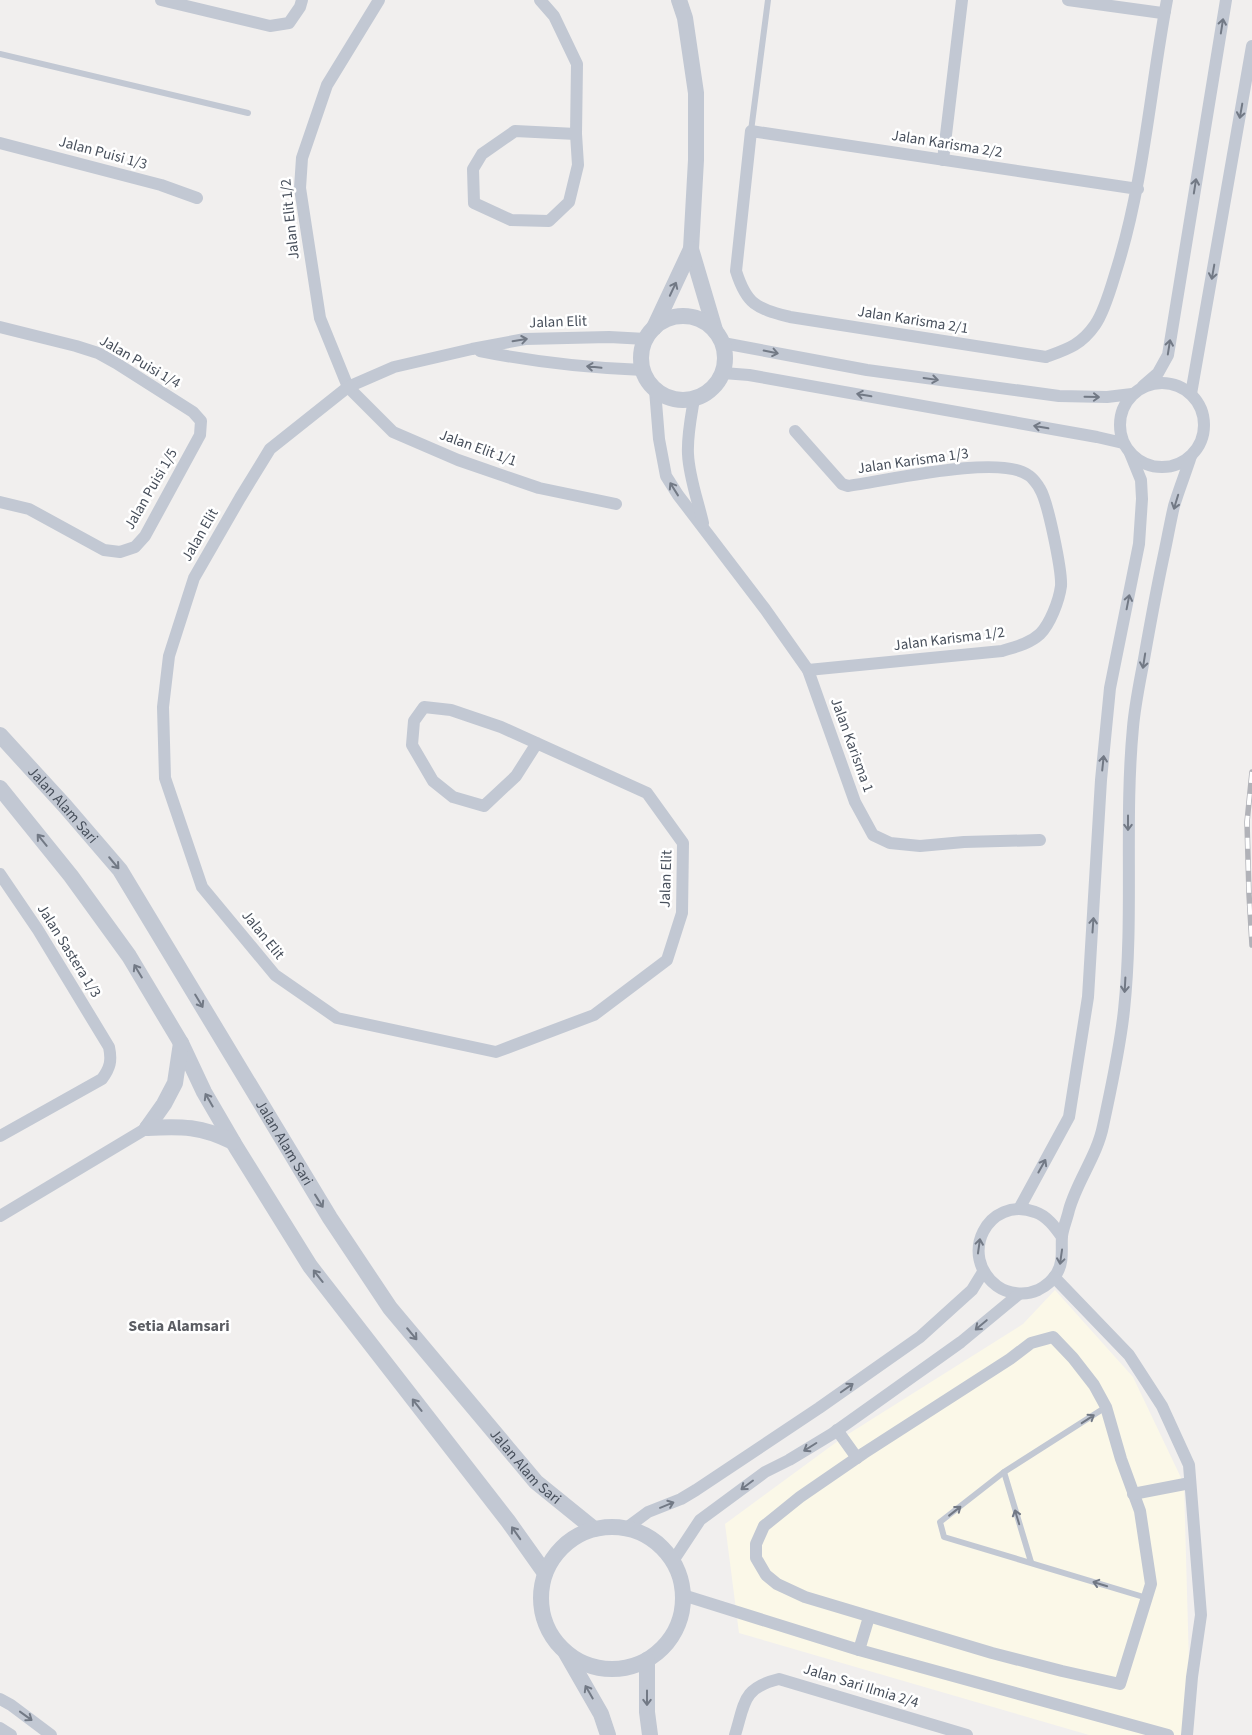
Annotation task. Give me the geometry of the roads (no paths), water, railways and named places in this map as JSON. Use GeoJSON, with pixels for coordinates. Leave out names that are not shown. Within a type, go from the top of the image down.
{"type":"FeatureCollection","features":[{"type":"Feature","properties":{"kind":"street"},"geometry":{"type":"LineString","coordinates":[[161,0],[270,26],[289,23],[300,8],[302,0]]}},
{"type":"Feature","properties":{"kind":"street","name":"Jalan Elit 1/2"},"geometry":{"type":"LineString","coordinates":[[348,387],[320,318],[300,188],[301,165],[326,85],[379,0]]}},
{"type":"Feature","properties":{"kind":"street"},"geometry":{"type":"LineString","coordinates":[[540,0],[554,16],[576,64],[578,165],[569,202],[549,221],[511,220],[474,203],[473,169],[482,154],[515,131],[576,134]]}},
{"type":"Feature","properties":{"kind":"street"},"geometry":{"type":"LineString","coordinates":[[943,160],[962,0]]}},
{"type":"Feature","properties":{"kind":"street"},"geometry":{"type":"LineString","coordinates":[[1068,0],[1162,13],[1166,5]]}},
{"type":"Feature","properties":{"kind":"street"},"geometry":{"type":"LineString","coordinates":[[1019,1209],[1069,1117],[1088,997],[1101,780],[1110,688],[1139,544],[1142,500],[1141,480],[1119,431],[1120,417],[1124,405],[1132,394],[1158,373],[1168,355],[1226,0]]}},
{"type":"Feature","properties":{"kind":"street"},"geometry":{"type":"LineString","coordinates":[[683,1],[696,93],[696,160],[691,249],[719,337],[725,363],[723,373],[712,390],[694,399],[673,399],[655,390],[648,381],[642,370],[641,354],[691,249]]}},
{"type":"Feature","properties":{"kind":"street","name":"Jalan Karisma 2/1"},"geometry":{"type":"LineString","coordinates":[[751,131],[736,271],[742,288],[752,303],[766,311],[790,317],[1046,357],[1076,346],[1096,324],[1110,291],[1125,244],[1138,189],[1166,5]]}},
{"type":"Feature","properties":{"kind":"street"},"geometry":{"type":"LineString","coordinates":[[1191,394],[1252,46]]}},
{"type":"Feature","properties":{"kind":"street","name":"Jalan Karisma 2/2"},"geometry":{"type":"LineString","coordinates":[[751,131],[1138,189]]}},
{"type":"Feature","properties":{"kind":"street","name":"Jalan Puisi 1/3"},"geometry":{"type":"LineString","coordinates":[[0,143],[161,185],[196,198]]}},
{"type":"Feature","properties":{"kind":"street"},"geometry":{"type":"LineString","coordinates":[[650,333],[664,321],[674,317],[685,316],[701,321],[719,337],[868,370],[1059,396],[1107,397],[1132,394]]}},
{"type":"Feature","properties":{"kind":"street","name":"Jalan Puisi 1/4"},"geometry":{"type":"LineString","coordinates":[[0,327],[98,353],[193,412],[201,421]]}},
{"type":"Feature","properties":{"kind":"street","name":"Jalan Elit"},"geometry":{"type":"LineString","coordinates":[[537,742],[516,776],[484,806],[453,797],[432,781],[412,745],[414,721],[424,707],[450,710],[501,727],[537,742],[648,793],[683,843],[682,913],[667,960],[594,1015],[496,1052],[337,1018],[275,975],[202,887],[165,778],[163,707],[169,656],[194,578],[270,449],[348,387],[394,368],[472,349],[524,339],[608,337],[650,333]]}},
{"type":"Feature","properties":{"kind":"street","name":"Jalan Elit"},"geometry":{"type":"LineString","coordinates":[[472,349],[526,360],[642,370]]}},
{"type":"Feature","properties":{"kind":"street"},"geometry":{"type":"LineString","coordinates":[[723,373],[749,375],[1097,437],[1127,448],[1144,463],[1160,467],[1177,465],[1191,456],[1200,445],[1204,432],[1204,418],[1200,405],[1191,394],[1177,385],[1160,382],[1143,386]]}},
{"type":"Feature","properties":{"kind":"street","name":"Jalan Elit 1/1"},"geometry":{"type":"LineString","coordinates":[[348,387],[393,432],[458,460],[539,488],[616,504]]}},
{"type":"Feature","properties":{"kind":"street","name":"Jalan Karisma 1"},"geometry":{"type":"LineString","coordinates":[[655,390],[659,439],[666,476],[678,495],[765,609],[808,670],[855,802],[872,835],[890,843],[920,846],[964,842],[1040,840]]}},
{"type":"Feature","properties":{"kind":"street","name":"Jalan Karisma 1"},"geometry":{"type":"LineString","coordinates":[[694,399],[688,454],[704,528]]}},
{"type":"Feature","properties":{"kind":"street","name":"Jalan Puisi 1/5"},"geometry":{"type":"LineString","coordinates":[[0,502],[29,510],[104,550],[120,552],[135,546],[145,536],[200,435],[201,421]]}},
{"type":"Feature","properties":{"kind":"street","name":"Jalan Karisma 1/3"},"geometry":{"type":"LineString","coordinates":[[795,431],[842,484],[848,486],[959,468],[1008,467],[1028,475]]}},
{"type":"Feature","properties":{"kind":"street"},"geometry":{"type":"LineString","coordinates":[[1062,1237],[1050,1221],[1036,1212],[1019,1209],[1002,1213],[990,1221],[983,1231],[978,1244],[978,1257],[983,1272],[989,1280],[1002,1290],[1019,1294],[1036,1291],[1050,1282],[1058,1271],[1062,1258],[1062,1237],[1070,1206],[1101,1136],[1114,1077],[1124,1010],[1129,903],[1128,817],[1133,726],[1150,625],[1174,507],[1191,456]]}},
{"type":"Feature","properties":{"kind":"street","name":"Jalan Karisma 1/2"},"geometry":{"type":"LineString","coordinates":[[808,670],[1002,651],[1027,643],[1041,633],[1056,608],[1061,585],[1052,530],[1041,490],[1028,475]]}},
{"type":"Feature","properties":{"kind":"street","name":"Jalan Alam Sari"},"geometry":{"type":"LineString","coordinates":[[0,735],[120,870],[330,1218],[390,1308],[536,1482],[594,1529]]}},
{"type":"Feature","properties":{"kind":"street"},"geometry":{"type":"LineString","coordinates":[[0,788],[71,876],[123,948],[181,1043],[204,1092],[233,1142],[310,1266],[508,1521],[545,1573]]}},
{"type":"Feature","properties":{"kind":"street","name":"Jalan Sastera 1/3"},"geometry":{"type":"LineString","coordinates":[[0,874],[38,930],[109,1047],[112,1058],[109,1069],[102,1080],[0,1136]]}},
{"type":"Feature","properties":{"kind":"street"},"geometry":{"type":"LineString","coordinates":[[0,1216],[147,1128],[164,1104],[175,1083],[181,1043]]}},
{"type":"Feature","properties":{"kind":"street"},"geometry":{"type":"LineString","coordinates":[[147,1128],[194,1127],[222,1136],[233,1142]]}},
{"type":"Feature","properties":{"kind":"street"},"geometry":{"type":"LineString","coordinates":[[625,1529],[648,1512],[681,1499],[696,1490],[819,1408],[920,1337],[972,1290],[983,1272]]}},
{"type":"Feature","properties":{"kind":"street"},"geometry":{"type":"LineString","coordinates":[[1054,1277],[1129,1355],[1162,1406],[1189,1465],[1201,1615],[1192,1678],[1187,1735]]}},
{"type":"Feature","properties":{"kind":"street"},"geometry":{"type":"LineString","coordinates":[[673,1562],[700,1520],[765,1472],[789,1460],[837,1430],[961,1342],[1019,1294]]}},
{"type":"Feature","properties":{"kind":"street"},"geometry":{"type":"LineString","coordinates":[[1053,1336],[1094,1385],[1106,1407],[1121,1459],[1140,1511],[1151,1584],[1120,1684],[1027,1662],[805,1597],[777,1584],[766,1575],[756,1558],[756,1544],[764,1526],[800,1497],[974,1383],[1031,1343],[1053,1336]]}},
{"type":"Feature","properties":{"kind":"street"},"geometry":{"type":"LineString","coordinates":[[837,1430],[857,1458]]}},
{"type":"Feature","properties":{"kind":"street"},"geometry":{"type":"LineString","coordinates":[[1134,1494],[1190,1483]]}},
{"type":"Feature","properties":{"kind":"street"},"geometry":{"type":"LineString","coordinates":[[565,1652],[584,1663],[605,1669],[626,1668],[647,1660],[665,1646],[677,1627],[686,1596],[673,1562],[658,1544],[639,1532],[617,1527],[594,1529],[573,1538],[556,1553],[545,1573],[540,1594],[542,1615],[551,1635],[565,1652],[601,1714],[608,1735]]}},
{"type":"Feature","properties":{"kind":"street"},"geometry":{"type":"LineString","coordinates":[[686,1596],[858,1650],[1168,1735]]}},
{"type":"Feature","properties":{"kind":"street"},"geometry":{"type":"LineString","coordinates":[[858,1650],[869,1617]]}},
{"type":"Feature","properties":{"kind":"street"},"geometry":{"type":"LineString","coordinates":[[647,1660],[647,1712],[650,1735]]}},
{"type":"Feature","properties":{"kind":"street","name":"Jalan Sari Ilmia 2/4"},"geometry":{"type":"LineString","coordinates":[[735,1735],[748,1694],[765,1682],[779,1679],[967,1735]]}},
{"type":"Feature","properties":{"kind":"street"},"geometry":{"type":"LineString","coordinates":[[0,1699],[11,1705],[50,1735]]}},
{"type":"Feature","properties":{"kind":"street"},"geometry":{"type":"LineString","coordinates":[[0,1728],[11,1735]]}},
{"type":"Feature","properties":{"kind":"lane"},"geometry":{"type":"LineString","coordinates":[[751,131],[768,0]]}},
{"type":"Feature","properties":{"kind":"lane"},"geometry":{"type":"LineString","coordinates":[[0,54],[248,113]]}},
{"type":"Feature","properties":{"kind":"lane"},"geometry":{"type":"LineString","coordinates":[[1106,1407],[1004,1472],[940,1522],[944,1537],[1147,1598]]}},
{"type":"Feature","properties":{"kind":"lane"},"geometry":{"type":"LineString","coordinates":[[1004,1472],[1031,1562]]}},
{"type":"Feature","properties":{"kind":"railway"},"geometry":{"type":"LineString","coordinates":[[1252,772],[1247,822],[1252,945]]}},
{"type":"Feature","properties":{"kind":"district","name":"Setia Alamsari"},"geometry":{"type":"Point","coordinates":[179,1326]}}]}
